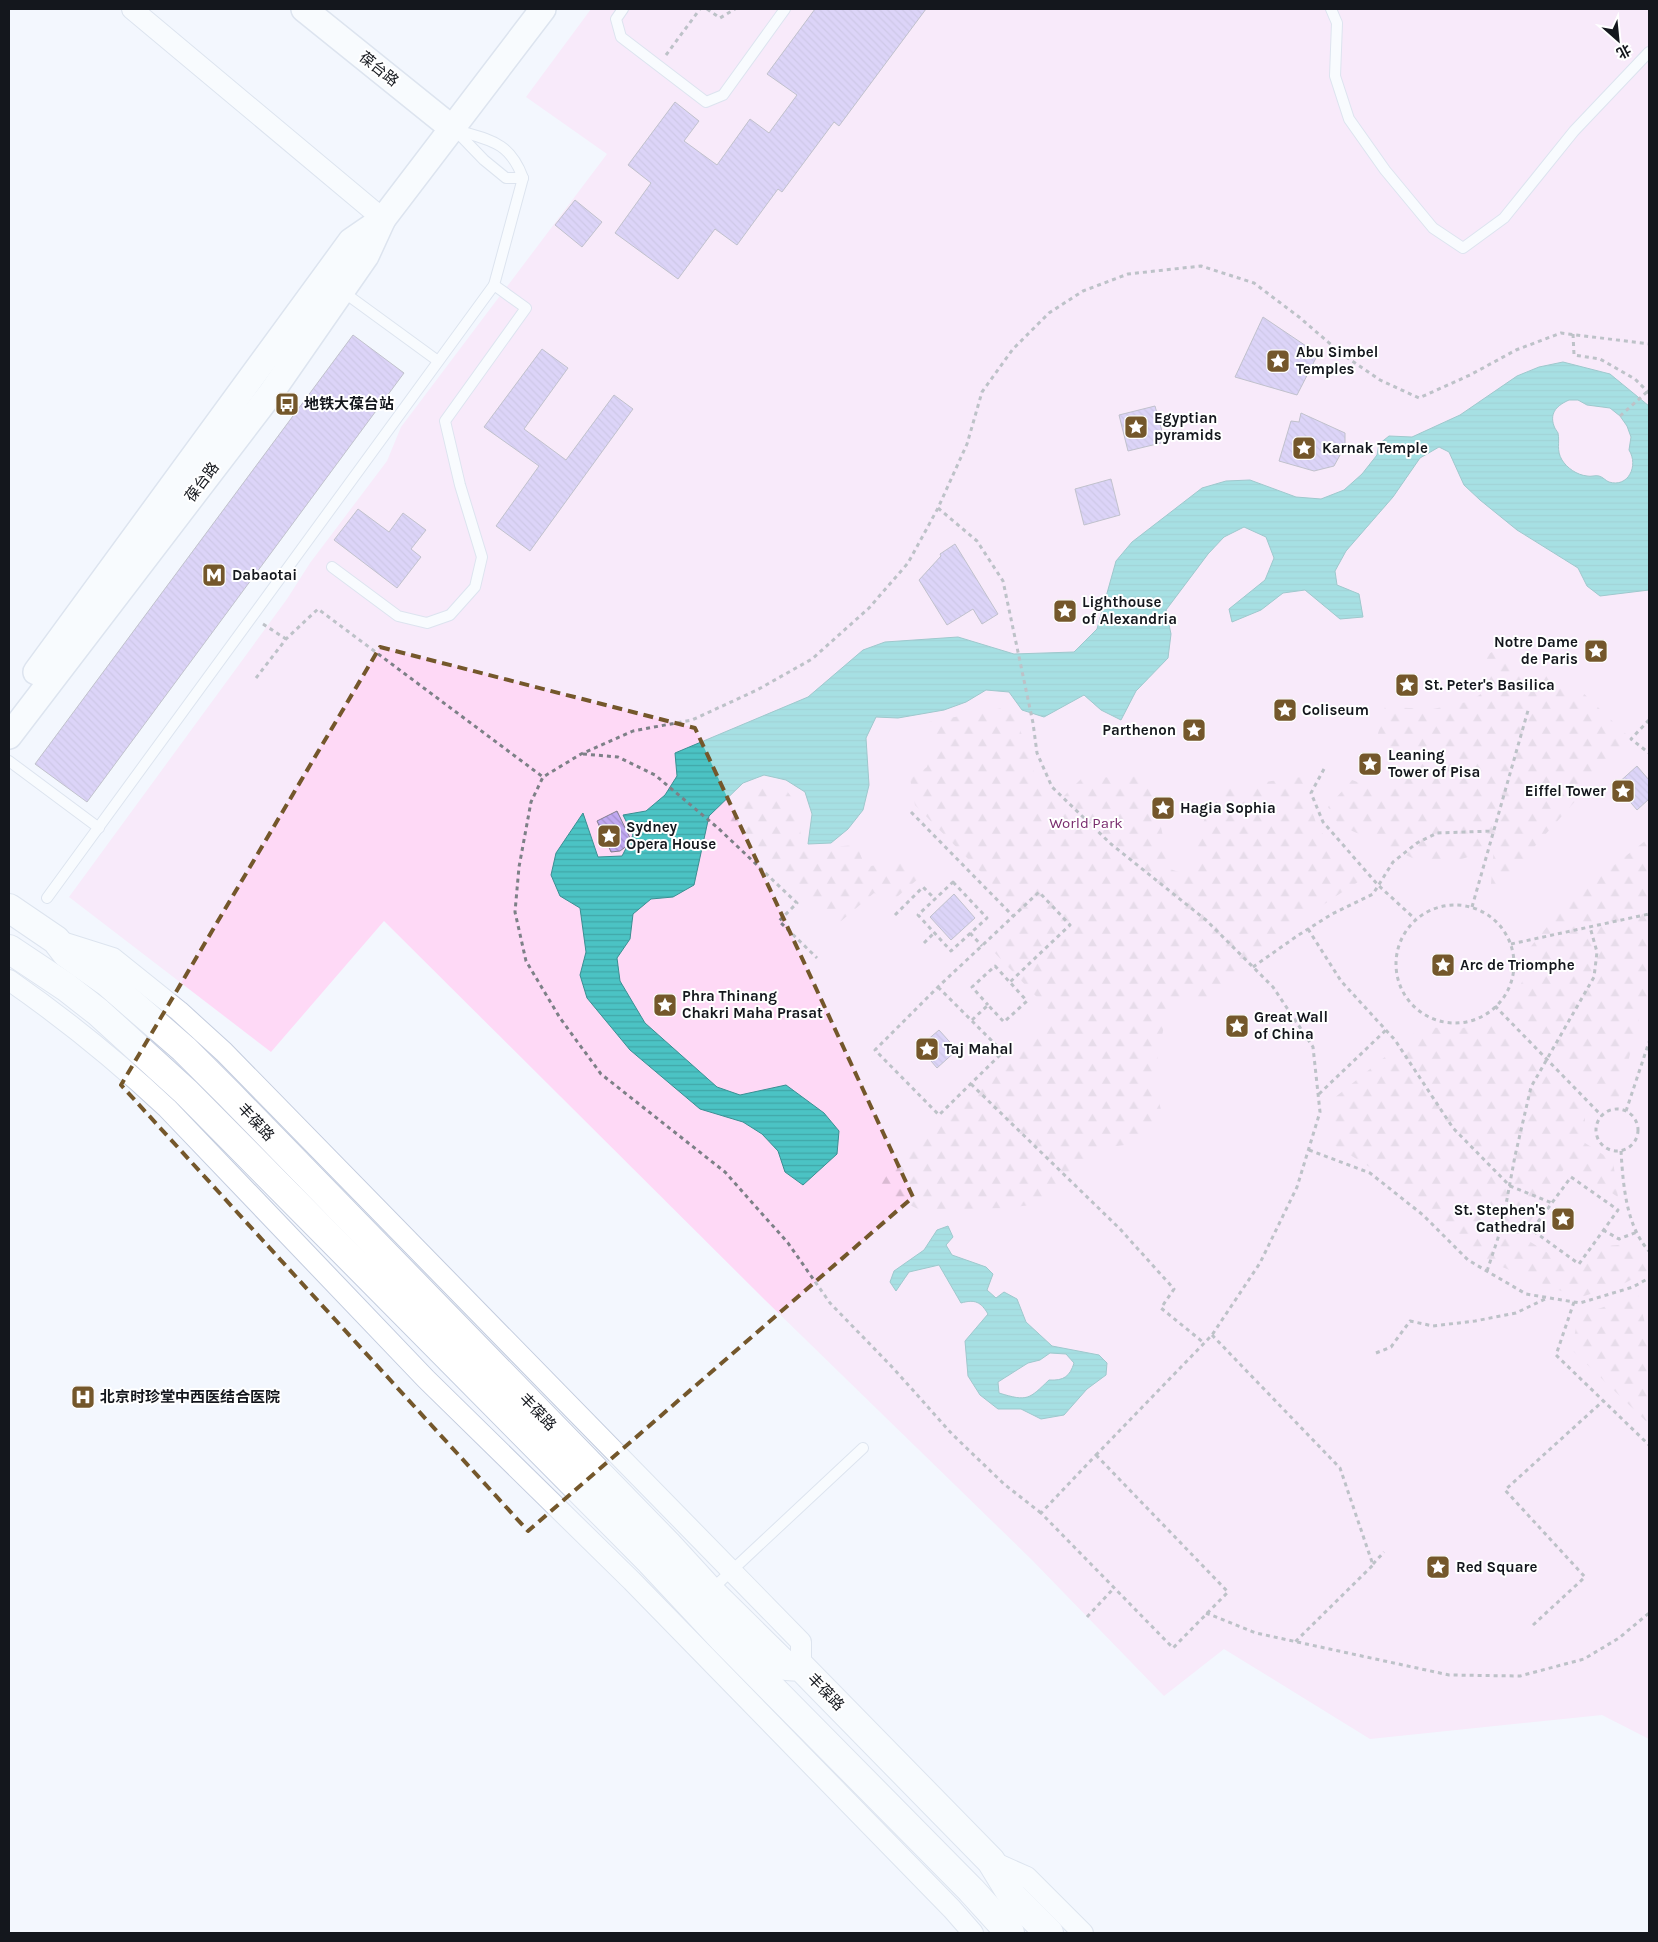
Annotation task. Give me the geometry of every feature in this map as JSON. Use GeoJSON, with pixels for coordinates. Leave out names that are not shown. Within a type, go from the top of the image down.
{"type":"FeatureCollection","features":[{"type":"Feature","properties":{"kind":"main road","name":"丰葆路"},"geometry":{"type":"LineString","coordinates":[[9,908],[56,940],[66,954],[120,994],[184,1049],[660,1537],[692,1607],[786,1666],[801,1667],[991,1861],[1013,1897],[1049,1933]]}},
{"type":"Feature","properties":{"kind":"main road","name":"丰葆路"},"geometry":{"type":"LineString","coordinates":[[9,949],[66,987],[98,1012],[186,1092],[971,1890],[1010,1933]]}},
{"type":"Feature","properties":{"kind":"street"},"geometry":{"type":"LineString","coordinates":[[132,9],[383,219]]}},
{"type":"Feature","properties":{"kind":"street","name":"葆台路"},"geometry":{"type":"LineString","coordinates":[[304,9],[453,129]]}},
{"type":"Feature","properties":{"kind":"street","name":"葆台路"},"geometry":{"type":"LineString","coordinates":[[9,736],[271,393],[366,256],[383,219],[543,9]]}},
{"type":"Feature","properties":{"kind":"street","name":"葆台路"},"geometry":{"type":"LineString","coordinates":[[9,709],[351,241],[383,219]]}},
{"type":"Feature","properties":{"kind":"street"},"geometry":{"type":"LineString","coordinates":[[56,940],[113,958],[179,1011],[224,1052],[801,1642],[801,1667]]}},
{"type":"Feature","properties":{"kind":"street"},"geometry":{"type":"LineString","coordinates":[[9,980],[76,1028],[167,1108],[426,1380],[692,1607],[973,1933]]}},
{"type":"Feature","properties":{"kind":"street"},"geometry":{"type":"LineString","coordinates":[[991,1861],[1027,1877],[1083,1933]]}},
{"type":"Feature","properties":{"kind":"lane"},"geometry":{"type":"LineString","coordinates":[[623,9],[616,19],[621,37],[706,102],[723,95],[785,9]]}},
{"type":"Feature","properties":{"kind":"lane"},"geometry":{"type":"LineString","coordinates":[[1332,9],[1337,23],[1335,76],[1349,119],[1385,170],[1433,228],[1463,248],[1504,218],[1574,131],[1649,52]]}},
{"type":"Feature","properties":{"kind":"lane"},"geometry":{"type":"LineString","coordinates":[[453,129],[484,160],[506,178],[523,178]]}},
{"type":"Feature","properties":{"kind":"lane"},"geometry":{"type":"LineString","coordinates":[[47,898],[494,285],[523,178],[516,161],[498,143],[453,129]]}},
{"type":"Feature","properties":{"kind":"lane"},"geometry":{"type":"LineString","coordinates":[[332,567],[398,616],[427,623],[450,615],[475,587],[482,557],[460,485],[446,421],[526,308],[494,285]]}},
{"type":"Feature","properties":{"kind":"lane"},"geometry":{"type":"LineString","coordinates":[[341,291],[438,361]]}},
{"type":"Feature","properties":{"kind":"lane"},"geometry":{"type":"LineString","coordinates":[[9,761],[99,828]]}},
{"type":"Feature","properties":{"kind":"lane"},"geometry":{"type":"LineString","coordinates":[[692,1607],[863,1448]]}},
{"type":"Feature","properties":{"kind":"path"},"geometry":{"type":"LineString","coordinates":[[658,65],[700,9]]}},
{"type":"Feature","properties":{"kind":"path"},"geometry":{"type":"LineString","coordinates":[[707,9],[720,18],[735,9]]}},
{"type":"Feature","properties":{"kind":"path"},"geometry":{"type":"LineString","coordinates":[[1096,1455],[1228,1592],[1173,1648],[1041,1513],[1004,1484],[952,1434],[894,1369],[830,1303],[788,1243],[725,1172],[601,1074],[560,1018],[526,961],[515,912],[519,867],[531,802],[544,777],[581,754],[634,731],[692,720],[757,690],[812,659],[869,608],[908,563],[938,508],[967,444],[982,392],[1013,349],[1049,313],[1083,291],[1128,274],[1201,266],[1254,283],[1299,317],[1342,354],[1380,380],[1419,398],[1470,375],[1516,350],[1561,333],[1649,344]]}},
{"type":"Feature","properties":{"kind":"path"},"geometry":{"type":"LineString","coordinates":[[1572,334],[1574,355],[1600,359],[1635,379],[1649,392],[1620,416]]}},
{"type":"Feature","properties":{"kind":"path"},"geometry":{"type":"LineString","coordinates":[[938,508],[977,541],[1003,581],[1033,723],[1037,753],[1052,786],[1111,844],[1206,920],[1273,987],[1313,1047],[1319,1094],[1320,1112],[1297,1187],[1260,1263],[1212,1335],[1041,1513]]}},
{"type":"Feature","properties":{"kind":"path"},"geometry":{"type":"LineString","coordinates":[[256,678],[286,639],[318,609],[544,777]]}},
{"type":"Feature","properties":{"kind":"path"},"geometry":{"type":"LineString","coordinates":[[252,617],[286,639]]}},
{"type":"Feature","properties":{"kind":"path"},"geometry":{"type":"LineString","coordinates":[[1472,907],[1529,707]]}},
{"type":"Feature","properties":{"kind":"path"},"geometry":{"type":"LineString","coordinates":[[1649,720],[1631,739],[1649,753]]}},
{"type":"Feature","properties":{"kind":"path"},"geometry":{"type":"LineString","coordinates":[[581,754],[618,757],[655,775],[718,828],[797,903],[779,921],[817,958]]}},
{"type":"Feature","properties":{"kind":"path"},"geometry":{"type":"LineString","coordinates":[[1324,769],[1311,793],[1323,822],[1378,885],[1416,919]]}},
{"type":"Feature","properties":{"kind":"path"},"geometry":{"type":"LineString","coordinates":[[912,812],[1013,916]]}},
{"type":"Feature","properties":{"kind":"path"},"geometry":{"type":"LineString","coordinates":[[1253,967],[1332,914],[1373,894],[1393,862],[1417,842],[1437,833],[1493,831]]}},
{"type":"Feature","properties":{"kind":"path"},"geometry":{"type":"LineString","coordinates":[[953,882],[987,918],[951,951],[934,933],[918,915],[953,882]]}},
{"type":"Feature","properties":{"kind":"path"},"geometry":{"type":"LineString","coordinates":[[895,915],[924,887],[936,899]]}},
{"type":"Feature","properties":{"kind":"path"},"geometry":{"type":"LineString","coordinates":[[938,987],[1003,1052],[940,1114],[875,1050],[938,987],[1039,892],[1070,924],[1010,982]]}},
{"type":"Feature","properties":{"kind":"path"},"geometry":{"type":"LineString","coordinates":[[1453,905],[1472,907],[1489,915],[1502,928],[1511,944],[1514,963],[1512,982],[1503,999],[1489,1012],[1472,1021],[1454,1023],[1434,1019],[1416,1009],[1403,994],[1396,975],[1396,955],[1403,935],[1416,919],[1433,909],[1453,905]]}},
{"type":"Feature","properties":{"kind":"path"},"geometry":{"type":"LineString","coordinates":[[1511,944],[1649,914]]}},
{"type":"Feature","properties":{"kind":"path"},"geometry":{"type":"LineString","coordinates":[[1487,1271],[1502,1226],[1531,1087],[1594,977],[1597,952],[1590,927]]}},
{"type":"Feature","properties":{"kind":"path"},"geometry":{"type":"LineString","coordinates":[[1308,929],[1341,981],[1395,1040],[1454,1128],[1510,1186],[1552,1203]]}},
{"type":"Feature","properties":{"kind":"path"},"geometry":{"type":"LineString","coordinates":[[924,943],[934,933]]}},
{"type":"Feature","properties":{"kind":"path"},"geometry":{"type":"LineString","coordinates":[[970,933],[982,946]]}},
{"type":"Feature","properties":{"kind":"path"},"geometry":{"type":"LineString","coordinates":[[995,966],[1027,1001],[1004,1022],[988,1005],[972,987],[995,966]]}},
{"type":"Feature","properties":{"kind":"path"},"geometry":{"type":"LineString","coordinates":[[972,1020],[988,1005]]}},
{"type":"Feature","properties":{"kind":"path"},"geometry":{"type":"LineString","coordinates":[[1495,1006],[1602,1116]]}},
{"type":"Feature","properties":{"kind":"path"},"geometry":{"type":"LineString","coordinates":[[1319,1094],[1386,1030]]}},
{"type":"Feature","properties":{"kind":"path"},"geometry":{"type":"LineString","coordinates":[[1626,1111],[1649,1042]]}},
{"type":"Feature","properties":{"kind":"path"},"geometry":{"type":"LineString","coordinates":[[970,1084],[1120,1229],[1174,1289],[1161,1308],[1204,1343]]}},
{"type":"Feature","properties":{"kind":"path"},"geometry":{"type":"LineString","coordinates":[[1612,1110],[1626,1111],[1636,1120],[1638,1132],[1633,1145],[1621,1151],[1608,1150],[1598,1139],[1597,1124],[1602,1116],[1612,1110]]}},
{"type":"Feature","properties":{"kind":"path"},"geometry":{"type":"LineString","coordinates":[[1308,1150],[1370,1173],[1423,1215],[1468,1260],[1526,1294],[1580,1303],[1633,1288],[1649,1278]]}},
{"type":"Feature","properties":{"kind":"path"},"geometry":{"type":"LineString","coordinates":[[1621,1151],[1623,1178],[1631,1217],[1641,1242],[1649,1251]]}},
{"type":"Feature","properties":{"kind":"path"},"geometry":{"type":"LineString","coordinates":[[1572,1177],[1618,1210],[1579,1264],[1532,1230],[1552,1203],[1572,1177]]}},
{"type":"Feature","properties":{"kind":"path"},"geometry":{"type":"LineString","coordinates":[[1603,1230],[1619,1239],[1637,1232]]}},
{"type":"Feature","properties":{"kind":"path"},"geometry":{"type":"LineString","coordinates":[[1376,1354],[1391,1347],[1410,1321],[1433,1326],[1475,1321],[1516,1313],[1548,1297]]}},
{"type":"Feature","properties":{"kind":"path"},"geometry":{"type":"LineString","coordinates":[[1574,1302],[1556,1355],[1649,1446]]}},
{"type":"Feature","properties":{"kind":"path"},"geometry":{"type":"LineString","coordinates":[[1212,1335],[1340,1468],[1373,1565]]}},
{"type":"Feature","properties":{"kind":"path"},"geometry":{"type":"LineString","coordinates":[[1533,1625],[1585,1577],[1505,1490],[1603,1401]]}},
{"type":"Feature","properties":{"kind":"path"},"geometry":{"type":"LineString","coordinates":[[1295,1642],[1384,1552]]}},
{"type":"Feature","properties":{"kind":"path"},"geometry":{"type":"LineString","coordinates":[[1087,1616],[1114,1588]]}},
{"type":"Feature","properties":{"kind":"path"},"geometry":{"type":"LineString","coordinates":[[1206,1613],[1256,1633],[1450,1675],[1520,1676],[1584,1659],[1619,1638],[1649,1613]]}},
{"type":"Feature","properties":{"kind":"highlighted area"},"geometry":{"type":"Polygon","coordinates":[[[380,647],[695,728],[913,1197],[528,1531],[121,1085],[380,647]]]}},
{"type":"Feature","properties":{"kind":"green space","name":"World Park"},"geometry":{"type":"Polygon","coordinates":[[[591,9],[1649,9],[1649,1739],[1602,1715],[1370,1739],[1224,1649],[1164,1696],[1032,1560],[765,1300],[384,921],[271,1052],[69,897],[287,599],[310,563],[387,461],[401,427],[607,154],[526,97],[591,9]]]}},
{"type":"Feature","properties":{"kind":"green space"},"geometry":{"type":"Polygon","coordinates":[[[1500,648],[1530,679],[1549,675],[1579,689],[1631,739],[1490,896],[1494,848],[1459,860],[1428,865],[1339,825],[1328,807],[1352,780],[1384,792],[1396,777],[1397,765],[1394,759],[1376,741],[1385,707],[1433,709],[1471,701],[1489,688],[1489,671],[1486,655],[1500,648]]]}},
{"type":"Feature","properties":{"kind":"green space"},"geometry":{"type":"Polygon","coordinates":[[[1008,707],[1018,723],[1036,779],[1055,805],[1082,778],[1150,776],[1170,869],[1196,878],[1196,846],[1214,789],[1301,777],[1317,826],[1358,882],[1276,939],[1200,1003],[1191,986],[1165,1021],[1153,1080],[1164,1121],[1140,1143],[1109,1147],[1040,1204],[1005,1208],[920,1210],[871,1186],[1055,1016],[992,950],[1027,919],[915,805],[910,779],[927,767],[936,738],[923,723],[1008,707]]]}},
{"type":"Feature","properties":{"kind":"green space"},"geometry":{"type":"Polygon","coordinates":[[[766,783],[787,791],[798,806],[802,849],[857,845],[865,867],[911,859],[919,878],[891,902],[874,893],[840,922],[727,821],[740,809],[750,787],[766,783]]]}},
{"type":"Feature","properties":{"kind":"green space"},"geometry":{"type":"Polygon","coordinates":[[[1649,838],[1649,997],[1642,1007],[1619,1097],[1603,1101],[1510,1006],[1523,980],[1528,950],[1570,899],[1649,838]]]}},
{"type":"Feature","properties":{"kind":"green space"},"geometry":{"type":"Polygon","coordinates":[[[1497,1019],[1585,1112],[1585,1143],[1613,1161],[1618,1197],[1567,1164],[1521,1236],[1577,1271],[1605,1246],[1630,1244],[1649,1261],[1649,1270],[1625,1283],[1581,1297],[1555,1289],[1476,1256],[1402,1187],[1334,1145],[1333,1099],[1422,1027],[1459,1029],[1497,1019]]]}},
{"type":"Feature","properties":{"kind":"green space"},"geometry":{"type":"Polygon","coordinates":[[[1638,1295],[1649,1340],[1649,1424],[1572,1350],[1578,1316],[1638,1295]]]}},
{"type":"Feature","properties":{"kind":"water"},"geometry":{"type":"Polygon","coordinates":[[[1563,362],[1610,374],[1649,406],[1649,590],[1600,596],[1587,586],[1578,568],[1517,530],[1480,500],[1464,485],[1449,452],[1439,447],[1420,458],[1393,497],[1346,551],[1335,571],[1337,585],[1359,594],[1363,617],[1340,619],[1305,590],[1283,593],[1261,610],[1232,622],[1229,609],[1265,580],[1274,558],[1266,537],[1244,527],[1224,537],[1208,554],[1166,610],[1171,634],[1168,658],[1136,691],[1121,720],[1101,710],[1084,695],[1044,717],[1022,710],[1009,692],[986,690],[966,702],[944,710],[898,718],[876,717],[866,738],[869,785],[863,810],[848,829],[831,843],[808,844],[812,814],[805,792],[786,780],[764,775],[743,783],[709,816],[694,885],[673,897],[651,899],[633,914],[630,939],[617,958],[620,981],[645,1023],[717,1087],[740,1095],[786,1085],[824,1113],[839,1131],[837,1154],[803,1185],[785,1172],[778,1151],[762,1134],[743,1122],[700,1109],[630,1050],[587,998],[580,975],[586,952],[580,908],[560,896],[551,875],[556,853],[583,813],[598,857],[622,856],[633,835],[623,815],[646,811],[665,795],[677,776],[675,753],[808,697],[863,650],[885,642],[958,637],[1014,654],[1074,652],[1097,629],[1116,561],[1132,542],[1202,488],[1226,481],[1250,480],[1296,497],[1321,499],[1344,490],[1362,474],[1377,455],[1379,444],[1389,436],[1412,437],[1460,415],[1517,376],[1539,367],[1563,362]],[[1578,400],[1565,402],[1554,413],[1554,427],[1558,433],[1559,450],[1562,460],[1576,473],[1599,476],[1609,482],[1622,482],[1630,474],[1633,463],[1629,450],[1631,437],[1627,426],[1620,416],[1610,408],[1587,405],[1578,400]]]}},
{"type":"Feature","properties":{"kind":"water"},"geometry":{"type":"Polygon","coordinates":[[[948,1226],[953,1237],[946,1245],[952,1255],[986,1267],[993,1274],[987,1290],[996,1298],[1004,1292],[1017,1299],[1026,1322],[1052,1346],[1099,1355],[1107,1363],[1106,1375],[1087,1389],[1064,1415],[1041,1419],[1021,1409],[998,1409],[980,1395],[968,1376],[965,1341],[988,1314],[977,1302],[961,1303],[939,1265],[909,1272],[896,1291],[890,1282],[894,1271],[924,1250],[937,1230],[948,1226]],[[1050,1353],[1040,1360],[1028,1363],[998,1382],[999,1393],[1022,1398],[1027,1397],[1049,1380],[1059,1380],[1066,1377],[1074,1363],[1066,1354],[1050,1353]]]}},
{"type":"Feature","properties":{"kind":"building"},"geometry":{"type":"Polygon","coordinates":[[[815,9],[926,9],[839,126],[834,122],[782,192],[778,189],[737,245],[715,229],[678,279],[615,233],[651,183],[628,165],[675,102],[699,121],[684,141],[717,165],[750,119],[769,133],[797,95],[767,74],[815,9]]]}},
{"type":"Feature","properties":{"kind":"building"},"geometry":{"type":"Polygon","coordinates":[[[575,200],[602,222],[582,247],[555,225],[575,200]]]}},
{"type":"Feature","properties":{"kind":"building"},"geometry":{"type":"Polygon","coordinates":[[[1263,317],[1318,354],[1297,395],[1235,377],[1263,317]]]}},
{"type":"Feature","properties":{"kind":"building"},"geometry":{"type":"Polygon","coordinates":[[[353,335],[404,373],[87,802],[35,764],[353,335]]]}},
{"type":"Feature","properties":{"kind":"building"},"geometry":{"type":"Polygon","coordinates":[[[542,349],[568,368],[524,429],[566,460],[614,395],[633,409],[530,551],[496,526],[539,466],[484,427],[542,349]]]}},
{"type":"Feature","properties":{"kind":"building"},"geometry":{"type":"Polygon","coordinates":[[[1155,406],[1165,442],[1128,451],[1119,415],[1155,406]]]}},
{"type":"Feature","properties":{"kind":"building"},"geometry":{"type":"Polygon","coordinates":[[[1301,413],[1345,433],[1345,446],[1334,466],[1314,471],[1279,461],[1291,421],[1299,422],[1301,413]]]}},
{"type":"Feature","properties":{"kind":"building"},"geometry":{"type":"Polygon","coordinates":[[[1111,479],[1120,515],[1084,525],[1075,489],[1111,479]]]}},
{"type":"Feature","properties":{"kind":"building"},"geometry":{"type":"Polygon","coordinates":[[[358,509],[389,532],[403,513],[426,530],[411,549],[421,557],[397,588],[334,540],[358,509]]]}},
{"type":"Feature","properties":{"kind":"building"},"geometry":{"type":"Polygon","coordinates":[[[955,544],[998,614],[982,624],[973,609],[947,625],[919,580],[941,556],[940,554],[955,544]]]}},
{"type":"Feature","properties":{"kind":"building"},"geometry":{"type":"Polygon","coordinates":[[[1637,766],[1649,780],[1649,799],[1637,810],[1616,785],[1637,766]]]}},
{"type":"Feature","properties":{"kind":"building"},"geometry":{"type":"Polygon","coordinates":[[[617,811],[631,840],[620,851],[611,852],[597,821],[617,811]]]}},
{"type":"Feature","properties":{"kind":"building"},"geometry":{"type":"Polygon","coordinates":[[[954,894],[975,918],[951,940],[930,917],[954,894]]]}},
{"type":"Feature","properties":{"kind":"building"},"geometry":{"type":"Polygon","coordinates":[[[939,1030],[957,1050],[937,1068],[919,1047],[939,1030]]]}},
{"type":"Feature","properties":{"kind":"place","name":"Abu Simbel Temples"},"geometry":{"type":"Point","coordinates":[1278,361]}},
{"type":"Feature","properties":{"kind":"place","name":"地铁大葆台站"},"geometry":{"type":"Point","coordinates":[287,404]}},
{"type":"Feature","properties":{"kind":"place","name":"Egyptian pyramids"},"geometry":{"type":"Point","coordinates":[1136,427]}},
{"type":"Feature","properties":{"kind":"place","name":"Karnak Temple"},"geometry":{"type":"Point","coordinates":[1304,448]}},
{"type":"Feature","properties":{"kind":"place","name":"Dabaotai"},"geometry":{"type":"Point","coordinates":[214,575]}},
{"type":"Feature","properties":{"kind":"place","name":"Lighthouse of Alexandria"},"geometry":{"type":"Point","coordinates":[1065,611]}},
{"type":"Feature","properties":{"kind":"place","name":"Notre Dame de Paris"},"geometry":{"type":"Point","coordinates":[1596,651]}},
{"type":"Feature","properties":{"kind":"place","name":"St. Peter's Basilica"},"geometry":{"type":"Point","coordinates":[1407,685]}},
{"type":"Feature","properties":{"kind":"place","name":"Coliseum"},"geometry":{"type":"Point","coordinates":[1285,710]}},
{"type":"Feature","properties":{"kind":"place","name":"Parthenon"},"geometry":{"type":"Point","coordinates":[1194,730]}},
{"type":"Feature","properties":{"kind":"place","name":"Leaning Tower of Pisa"},"geometry":{"type":"Point","coordinates":[1370,764]}},
{"type":"Feature","properties":{"kind":"place","name":"Eiffel Tower"},"geometry":{"type":"Point","coordinates":[1623,791]}},
{"type":"Feature","properties":{"kind":"place","name":"Hagia Sophia"},"geometry":{"type":"Point","coordinates":[1163,808]}},
{"type":"Feature","properties":{"kind":"place","name":"Sydney Opera House"},"geometry":{"type":"Point","coordinates":[609,836]}},
{"type":"Feature","properties":{"kind":"place","name":"Arc de Triomphe"},"geometry":{"type":"Point","coordinates":[1443,965]}},
{"type":"Feature","properties":{"kind":"place","name":"Phra Thinang Chakri Maha Prasat"},"geometry":{"type":"Point","coordinates":[665,1005]}},
{"type":"Feature","properties":{"kind":"place","name":"Great Wall of China"},"geometry":{"type":"Point","coordinates":[1237,1026]}},
{"type":"Feature","properties":{"kind":"place","name":"Taj Mahal"},"geometry":{"type":"Point","coordinates":[927,1049]}},
{"type":"Feature","properties":{"kind":"place","name":"St. Stephen's Cathedral"},"geometry":{"type":"Point","coordinates":[1563,1219]}},
{"type":"Feature","properties":{"kind":"place","name":"北京时珍堂中西医结合医院"},"geometry":{"type":"Point","coordinates":[83,1397]}},
{"type":"Feature","properties":{"kind":"place","name":"Red Square"},"geometry":{"type":"Point","coordinates":[1438,1567]}}]}
